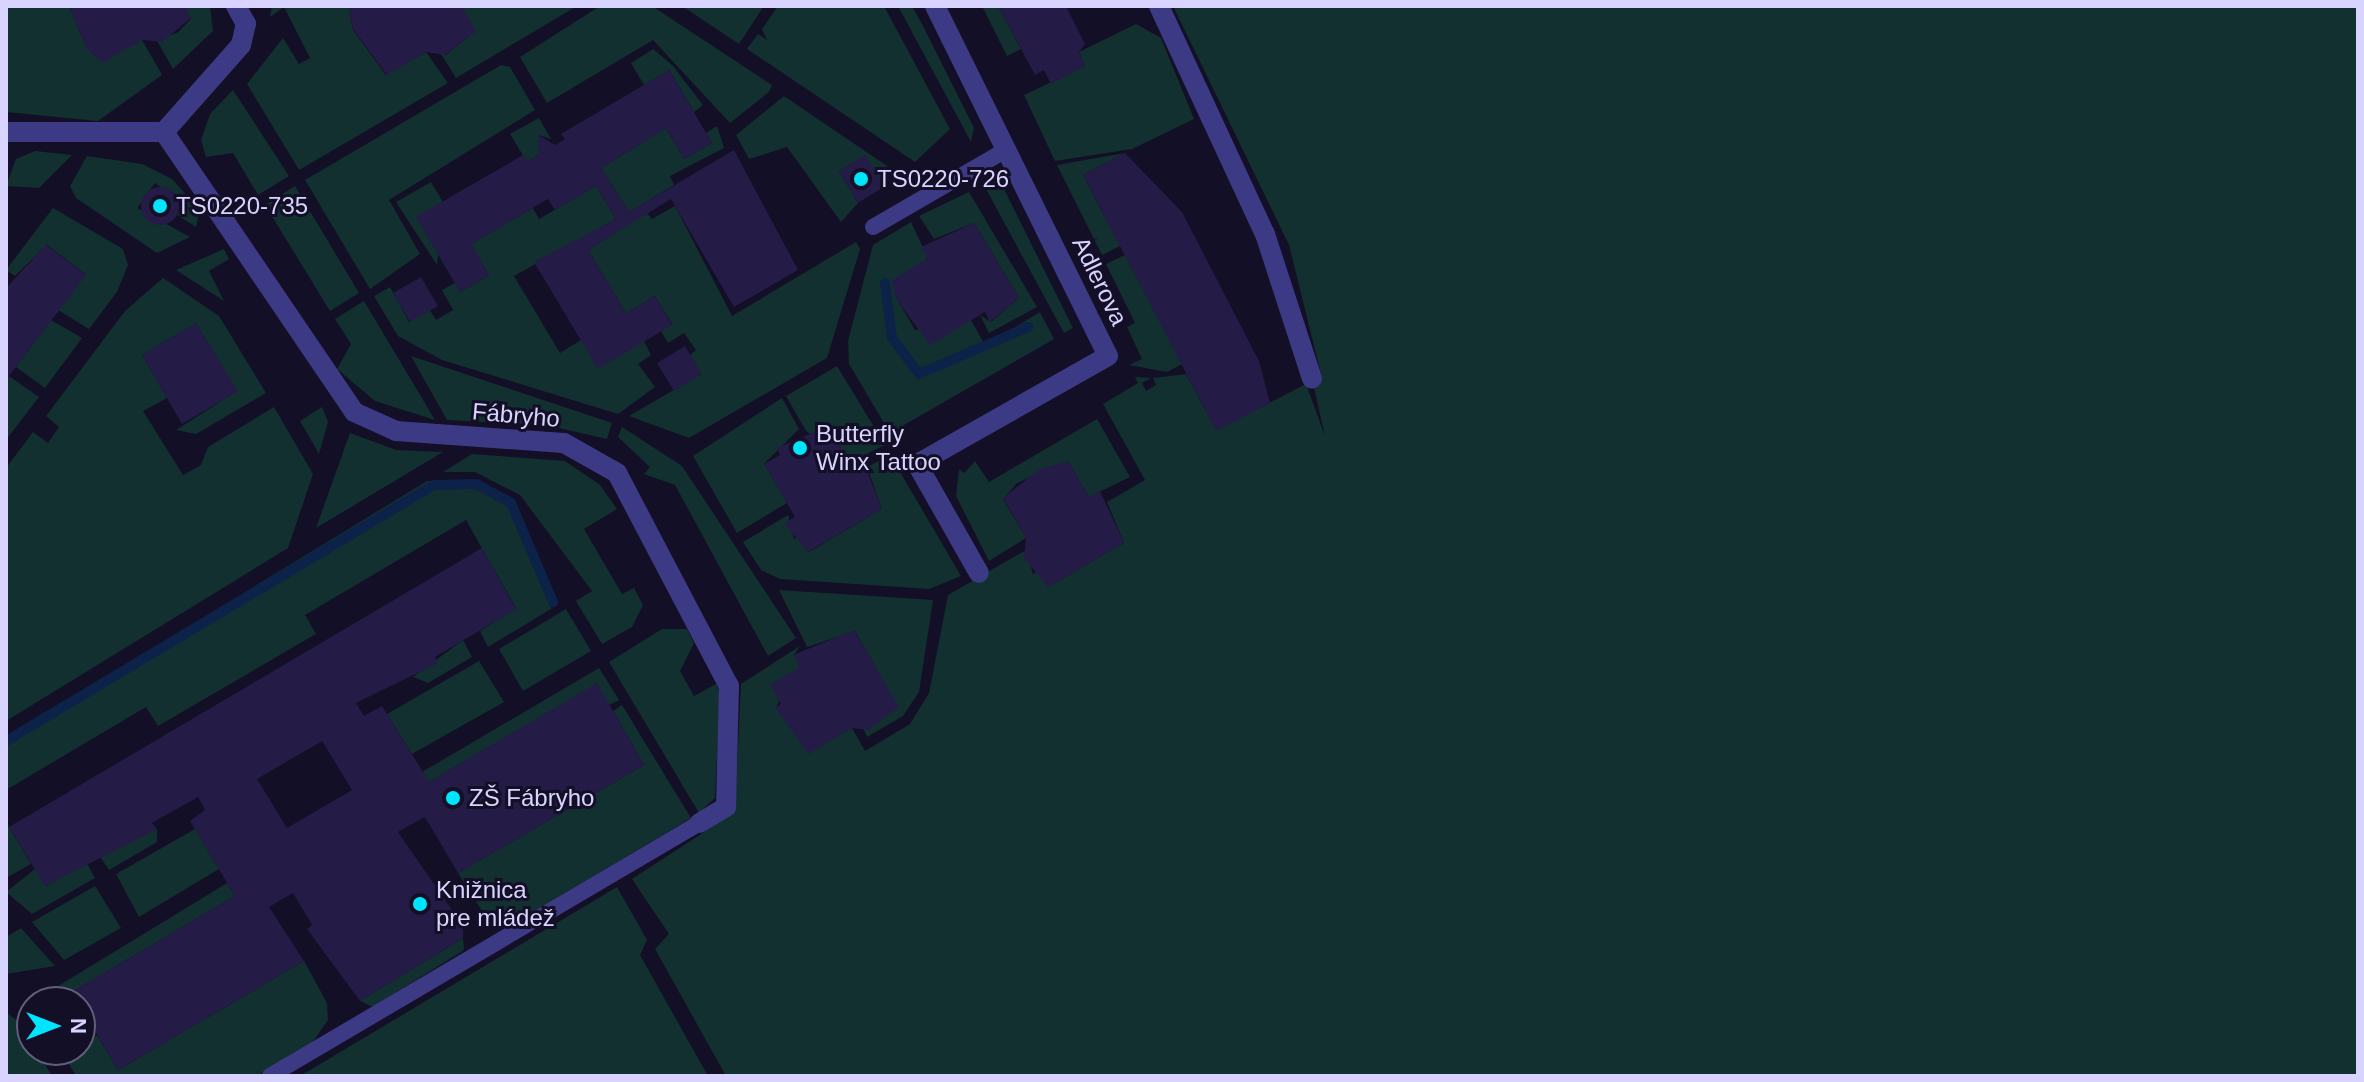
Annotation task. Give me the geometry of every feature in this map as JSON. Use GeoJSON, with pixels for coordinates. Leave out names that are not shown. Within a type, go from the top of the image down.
{"type":"FeatureCollection","features":[{"type":"Feature","properties":{"kind":"street"},"geometry":{"type":"LineString","coordinates":[[6,133],[164,132],[241,45],[246,24],[236,6]]}},
{"type":"Feature","properties":{"kind":"street","name":"Adlerova"},"geometry":{"type":"LineString","coordinates":[[935,6],[1108,356],[917,464],[979,573]]}},
{"type":"Feature","properties":{"kind":"street"},"geometry":{"type":"LineString","coordinates":[[1159,6],[1265,234],[1312,379]]}},
{"type":"Feature","properties":{"kind":"street","name":"Fábryho"},"geometry":{"type":"LineString","coordinates":[[164,132],[354,412],[396,431],[564,443],[617,473],[729,686],[726,807],[699,823]]}},
{"type":"Feature","properties":{"kind":"lane"},"geometry":{"type":"LineString","coordinates":[[873,227],[1006,150]]}},
{"type":"Feature","properties":{"kind":"lane"},"geometry":{"type":"LineString","coordinates":[[270,1076],[699,823]]}},
{"type":"Feature","properties":{"kind":"green space"},"geometry":{"type":"Polygon","coordinates":[[[6,6],[69,6],[87,49],[142,40],[162,75],[98,121],[6,112],[6,6]]]}},
{"type":"Feature","properties":{"kind":"green space"},"geometry":{"type":"Polygon","coordinates":[[[184,6],[210,6],[213,31],[173,69],[156,39],[177,33],[191,19],[184,6]]]}},
{"type":"Feature","properties":{"kind":"green space"},"geometry":{"type":"Polygon","coordinates":[[[272,6],[356,6],[349,10],[353,30],[386,75],[426,52],[448,83],[299,170],[247,84],[283,38],[299,64],[310,58],[284,7],[270,17],[272,6]]]}},
{"type":"Feature","properties":{"kind":"green space"},"geometry":{"type":"Polygon","coordinates":[[[461,6],[577,6],[456,78],[439,51],[446,55],[475,31],[461,6]]]}},
{"type":"Feature","properties":{"kind":"green space"},"geometry":{"type":"Polygon","coordinates":[[[600,6],[652,6],[772,85],[769,92],[730,123],[653,40],[547,103],[520,57],[600,6]]]}},
{"type":"Feature","properties":{"kind":"green space"},"geometry":{"type":"Polygon","coordinates":[[[682,6],[764,6],[739,44],[682,6]]]}},
{"type":"Feature","properties":{"kind":"green space"},"geometry":{"type":"Polygon","coordinates":[[[778,6],[884,6],[950,129],[915,162],[747,49],[758,34],[767,40],[762,29],[778,6]]]}},
{"type":"Feature","properties":{"kind":"green space"},"geometry":{"type":"Polygon","coordinates":[[[898,6],[912,6],[923,26],[974,128],[971,142],[898,6]]]}},
{"type":"Feature","properties":{"kind":"green space"},"geometry":{"type":"Polygon","coordinates":[[[982,6],[998,6],[1021,49],[1007,56],[982,6]]]}},
{"type":"Feature","properties":{"kind":"green space"},"geometry":{"type":"Polygon","coordinates":[[[1173,6],[2358,6],[2358,1076],[726,1076],[655,949],[669,934],[632,879],[735,812],[741,684],[800,646],[794,655],[800,667],[776,707],[808,753],[852,728],[865,751],[910,724],[929,693],[948,595],[1026,550],[1033,574],[1038,571],[1048,587],[1124,543],[1107,502],[1145,480],[1103,404],[1138,383],[1135,377],[1151,378],[1142,383],[1146,391],[1156,385],[1153,378],[1186,374],[1216,430],[1306,384],[1325,436],[1312,379],[1321,374],[1289,245],[1173,6]]]}},
{"type":"Feature","properties":{"kind":"green space"},"geometry":{"type":"Polygon","coordinates":[[[1136,24],[1161,38],[1194,119],[1132,149],[1055,161],[1024,95],[1085,66],[1079,52],[1136,24]]]}},
{"type":"Feature","properties":{"kind":"green space"},"geometry":{"type":"Polygon","coordinates":[[[653,49],[673,66],[703,105],[694,112],[669,70],[644,85],[631,63],[653,49]]]}},
{"type":"Feature","properties":{"kind":"green space"},"geometry":{"type":"Polygon","coordinates":[[[501,65],[510,67],[535,110],[389,200],[420,254],[370,289],[305,180],[501,65]]]}},
{"type":"Feature","properties":{"kind":"green space"},"geometry":{"type":"Polygon","coordinates":[[[233,90],[289,176],[258,195],[233,153],[206,157],[201,140],[210,114],[233,90]]]}},
{"type":"Feature","properties":{"kind":"green space"},"geometry":{"type":"Polygon","coordinates":[[[784,96],[890,168],[884,187],[865,156],[839,171],[858,203],[841,222],[787,147],[749,159],[736,135],[784,96]]]}},
{"type":"Feature","properties":{"kind":"green space"},"geometry":{"type":"Polygon","coordinates":[[[539,118],[551,139],[538,135],[538,155],[527,162],[510,134],[539,118]]]}},
{"type":"Feature","properties":{"kind":"green space"},"geometry":{"type":"Polygon","coordinates":[[[717,126],[724,148],[670,176],[674,185],[629,212],[601,168],[666,128],[684,159],[712,143],[706,133],[717,126]]]}},
{"type":"Feature","properties":{"kind":"green space"},"geometry":{"type":"Polygon","coordinates":[[[35,151],[72,155],[39,188],[6,186],[16,159],[35,151]]]}},
{"type":"Feature","properties":{"kind":"green space"},"geometry":{"type":"Polygon","coordinates":[[[1125,153],[1083,175],[1120,246],[1102,255],[1057,165],[1125,153]]]}},
{"type":"Feature","properties":{"kind":"green space"},"geometry":{"type":"Polygon","coordinates":[[[87,156],[142,164],[172,179],[200,210],[196,227],[177,215],[184,205],[155,183],[137,208],[190,237],[157,253],[76,198],[70,186],[87,156]]]}},
{"type":"Feature","properties":{"kind":"green space"},"geometry":{"type":"Polygon","coordinates":[[[998,177],[1073,328],[1064,333],[986,189],[998,177]]]}},
{"type":"Feature","properties":{"kind":"green space"},"geometry":{"type":"Polygon","coordinates":[[[431,182],[443,202],[437,265],[396,202],[431,182]]]}},
{"type":"Feature","properties":{"kind":"green space"},"geometry":{"type":"Polygon","coordinates":[[[295,186],[359,293],[330,311],[265,205],[295,186]]]}},
{"type":"Feature","properties":{"kind":"green space"},"geometry":{"type":"Polygon","coordinates":[[[596,186],[616,219],[514,276],[560,353],[581,340],[644,341],[651,355],[638,364],[655,387],[618,414],[442,360],[398,336],[374,296],[390,287],[409,322],[430,310],[436,320],[453,310],[442,290],[455,283],[460,292],[489,275],[471,244],[533,208],[539,219],[596,186]]]}},
{"type":"Feature","properties":{"kind":"green space"},"geometry":{"type":"Polygon","coordinates":[[[969,192],[1037,307],[989,333],[980,315],[991,322],[1019,298],[974,223],[934,239],[919,216],[969,192]]]}},
{"type":"Feature","properties":{"kind":"green space"},"geometry":{"type":"Polygon","coordinates":[[[675,206],[732,316],[856,242],[860,249],[827,358],[689,438],[629,416],[701,374],[690,355],[696,350],[684,333],[668,343],[661,331],[672,324],[655,296],[626,313],[588,250],[647,213],[652,219],[675,206]]]}},
{"type":"Feature","properties":{"kind":"green space"},"geometry":{"type":"Polygon","coordinates":[[[53,208],[123,249],[128,265],[117,292],[89,329],[58,310],[85,274],[47,245],[15,276],[6,270],[53,208]]]}},
{"type":"Feature","properties":{"kind":"green space"},"geometry":{"type":"Polygon","coordinates":[[[911,222],[928,258],[897,299],[915,330],[971,320],[985,345],[1040,312],[1054,339],[890,433],[849,364],[848,341],[873,245],[911,222]]]}},
{"type":"Feature","properties":{"kind":"green space"},"geometry":{"type":"Polygon","coordinates":[[[224,249],[229,259],[209,271],[224,301],[176,270],[224,249]]]}},
{"type":"Feature","properties":{"kind":"green space"},"geometry":{"type":"Polygon","coordinates":[[[1125,255],[1182,364],[1167,372],[1129,365],[1142,359],[1127,327],[1135,323],[1106,264],[1125,255]]]}},
{"type":"Feature","properties":{"kind":"green space"},"geometry":{"type":"Polygon","coordinates":[[[163,278],[219,316],[266,393],[196,434],[176,430],[237,391],[196,323],[142,355],[167,398],[143,411],[183,475],[201,465],[208,447],[274,407],[313,474],[288,548],[6,721],[6,468],[33,432],[48,443],[59,427],[46,416],[125,311],[163,278]]]}},
{"type":"Feature","properties":{"kind":"green space"},"geometry":{"type":"Polygon","coordinates":[[[364,301],[435,420],[375,401],[337,369],[351,344],[335,319],[364,301]]]}},
{"type":"Feature","properties":{"kind":"green space"},"geometry":{"type":"Polygon","coordinates":[[[51,320],[82,338],[45,388],[16,367],[51,320]]]}},
{"type":"Feature","properties":{"kind":"green space"},"geometry":{"type":"Polygon","coordinates":[[[411,356],[612,423],[607,439],[546,425],[447,420],[411,356]]]}},
{"type":"Feature","properties":{"kind":"green space"},"geometry":{"type":"Polygon","coordinates":[[[837,366],[885,445],[850,462],[806,431],[786,396],[837,366]]]}},
{"type":"Feature","properties":{"kind":"green space"},"geometry":{"type":"Polygon","coordinates":[[[9,376],[39,397],[6,440],[6,380],[9,376]]]}},
{"type":"Feature","properties":{"kind":"green space"},"geometry":{"type":"Polygon","coordinates":[[[782,398],[799,429],[764,464],[787,503],[737,533],[693,456],[782,398]]]}},
{"type":"Feature","properties":{"kind":"green space"},"geometry":{"type":"Polygon","coordinates":[[[322,407],[328,422],[319,454],[300,421],[322,407]]]}},
{"type":"Feature","properties":{"kind":"green space"},"geometry":{"type":"Polygon","coordinates":[[[1097,419],[1130,477],[1089,497],[1068,461],[1017,483],[1003,499],[1026,538],[989,561],[956,496],[959,469],[964,473],[975,461],[989,482],[1097,419]]]}},
{"type":"Feature","properties":{"kind":"green space"},"geometry":{"type":"Polygon","coordinates":[[[622,427],[682,466],[796,638],[768,656],[675,485],[644,474],[650,467],[618,437],[622,427]]]}},
{"type":"Feature","properties":{"kind":"green space"},"geometry":{"type":"Polygon","coordinates":[[[350,433],[396,450],[443,452],[316,528],[350,433]]]}},
{"type":"Feature","properties":{"kind":"green space"},"geometry":{"type":"Polygon","coordinates":[[[472,454],[565,461],[600,485],[617,509],[584,529],[622,594],[634,588],[643,605],[632,627],[602,644],[576,601],[592,591],[520,495],[475,472],[443,472],[472,454]]]}},
{"type":"Feature","properties":{"kind":"green space"},"geometry":{"type":"Polygon","coordinates":[[[890,455],[961,576],[929,589],[780,579],[761,570],[743,542],[788,515],[794,539],[800,536],[809,552],[882,509],[867,467],[890,455]]]}},
{"type":"Feature","properties":{"kind":"green space"},"geometry":{"type":"Polygon","coordinates":[[[427,481],[475,482],[513,502],[553,593],[551,609],[488,647],[480,631],[516,608],[466,520],[305,615],[316,634],[158,726],[146,707],[6,790],[6,738],[427,481]]]}},
{"type":"Feature","properties":{"kind":"green space"},"geometry":{"type":"Polygon","coordinates":[[[779,590],[933,600],[919,692],[903,716],[867,737],[863,728],[898,707],[855,631],[807,647],[779,590]]]}},
{"type":"Feature","properties":{"kind":"green space"},"geometry":{"type":"Polygon","coordinates":[[[566,609],[591,651],[523,691],[499,649],[566,609]]]}},
{"type":"Feature","properties":{"kind":"green space"},"geometry":{"type":"Polygon","coordinates":[[[662,629],[687,629],[694,643],[680,671],[694,696],[716,684],[720,692],[715,798],[699,813],[609,662],[662,629]]]}},
{"type":"Feature","properties":{"kind":"green space"},"geometry":{"type":"Polygon","coordinates":[[[463,640],[472,657],[428,683],[413,677],[463,640]]]}},
{"type":"Feature","properties":{"kind":"green space"},"geometry":{"type":"Polygon","coordinates":[[[479,661],[504,702],[412,754],[387,714],[479,661]]]}},
{"type":"Feature","properties":{"kind":"green space"},"geometry":{"type":"Polygon","coordinates":[[[599,668],[619,700],[609,705],[597,684],[429,782],[422,772],[599,668]]]}},
{"type":"Feature","properties":{"kind":"green space"},"geometry":{"type":"Polygon","coordinates":[[[622,705],[691,818],[528,915],[482,911],[458,873],[644,765],[613,711],[622,705]]]}},
{"type":"Feature","properties":{"kind":"green space"},"geometry":{"type":"Polygon","coordinates":[[[6,822],[31,864],[6,878],[6,822]]]}},
{"type":"Feature","properties":{"kind":"green space"},"geometry":{"type":"Polygon","coordinates":[[[157,829],[157,842],[109,870],[99,855],[157,829]]]}},
{"type":"Feature","properties":{"kind":"green space"},"geometry":{"type":"Polygon","coordinates":[[[195,829],[219,869],[139,917],[116,874],[195,829]]]}},
{"type":"Feature","properties":{"kind":"green space"},"geometry":{"type":"Polygon","coordinates":[[[86,862],[95,878],[32,914],[6,892],[35,869],[46,886],[86,862]]]}},
{"type":"Feature","properties":{"kind":"green space"},"geometry":{"type":"Polygon","coordinates":[[[227,883],[235,896],[82,986],[58,986],[227,883]]]}},
{"type":"Feature","properties":{"kind":"green space"},"geometry":{"type":"Polygon","coordinates":[[[95,886],[121,928],[64,960],[32,922],[95,886]]]}},
{"type":"Feature","properties":{"kind":"green space"},"geometry":{"type":"Polygon","coordinates":[[[617,887],[647,940],[640,955],[708,1076],[300,1076],[617,887]]]}},
{"type":"Feature","properties":{"kind":"green space"},"geometry":{"type":"Polygon","coordinates":[[[21,928],[55,966],[6,974],[6,937],[21,928]]]}},
{"type":"Feature","properties":{"kind":"green space"},"geometry":{"type":"Polygon","coordinates":[[[463,938],[464,950],[373,1007],[360,1001],[463,938]]]}},
{"type":"Feature","properties":{"kind":"green space"},"geometry":{"type":"Polygon","coordinates":[[[304,961],[327,1003],[328,1020],[312,1043],[257,1076],[76,1076],[70,1066],[96,1066],[97,1035],[118,1070],[304,961]]]}},
{"type":"Feature","properties":{"kind":"green space"},"geometry":{"type":"Polygon","coordinates":[[[6,1012],[16,1020],[16,1066],[46,1066],[52,1076],[6,1076],[6,1012]]]}},
{"type":"Feature","properties":{"kind":"building"},"geometry":{"type":"Polygon","coordinates":[[[69,6],[184,6],[191,18],[162,42],[142,40],[102,63],[87,49],[69,6]]]}},
{"type":"Feature","properties":{"kind":"building"},"geometry":{"type":"Polygon","coordinates":[[[356,6],[461,6],[476,31],[445,55],[426,52],[387,75],[353,29],[349,10],[356,6]]]}},
{"type":"Feature","properties":{"kind":"building"},"geometry":{"type":"Polygon","coordinates":[[[998,6],[1066,6],[1085,44],[1079,52],[1085,66],[1051,84],[1044,70],[1035,75],[998,6]]]}},
{"type":"Feature","properties":{"kind":"building"},"geometry":{"type":"Polygon","coordinates":[[[669,70],[712,143],[684,159],[666,128],[601,168],[629,212],[734,150],[798,270],[734,307],[671,199],[588,250],[626,313],[655,296],[672,325],[598,369],[534,262],[616,219],[596,186],[555,210],[548,199],[471,244],[489,275],[460,292],[416,217],[523,155],[527,162],[538,155],[538,135],[555,145],[565,139],[561,134],[669,70]]]}},
{"type":"Feature","properties":{"kind":"building"},"geometry":{"type":"Polygon","coordinates":[[[1125,153],[1182,212],[1259,361],[1270,403],[1216,431],[1083,175],[1125,153]]]}},
{"type":"Feature","properties":{"kind":"building","name":"TS0220-726"},"geometry":{"type":"Polygon","coordinates":[[[865,155],[884,187],[858,203],[839,171],[865,155]]]}},
{"type":"Feature","properties":{"kind":"building","name":"TS0220-735"},"geometry":{"type":"Polygon","coordinates":[[[160,187],[173,193],[179,206],[173,219],[160,225],[147,219],[141,206],[147,193],[160,187]]]}},
{"type":"Feature","properties":{"kind":"building"},"geometry":{"type":"Polygon","coordinates":[[[974,223],[1019,298],[990,322],[985,312],[930,345],[896,299],[892,280],[928,258],[921,247],[974,223]]]}},
{"type":"Feature","properties":{"kind":"building"},"geometry":{"type":"Polygon","coordinates":[[[46,245],[86,275],[6,380],[7,287],[46,245]]]}},
{"type":"Feature","properties":{"kind":"building"},"geometry":{"type":"Polygon","coordinates":[[[421,277],[438,306],[410,322],[393,293],[421,277]]]}},
{"type":"Feature","properties":{"kind":"building"},"geometry":{"type":"Polygon","coordinates":[[[196,323],[238,391],[182,424],[142,355],[196,323]]]}},
{"type":"Feature","properties":{"kind":"building"},"geometry":{"type":"Polygon","coordinates":[[[685,346],[701,374],[674,391],[657,363],[685,346]]]}},
{"type":"Feature","properties":{"kind":"building"},"geometry":{"type":"Polygon","coordinates":[[[829,426],[850,462],[862,458],[882,509],[808,552],[784,523],[795,517],[764,464],[780,455],[777,448],[829,426]]]}},
{"type":"Feature","properties":{"kind":"building"},"geometry":{"type":"Polygon","coordinates":[[[1068,461],[1089,497],[1100,491],[1124,543],[1048,587],[1024,558],[1026,538],[1003,498],[1040,469],[1068,461]]]}},
{"type":"Feature","properties":{"kind":"building"},"geometry":{"type":"Polygon","coordinates":[[[482,548],[516,609],[435,657],[438,663],[356,703],[364,716],[382,706],[429,782],[597,683],[644,765],[458,873],[425,817],[398,832],[463,926],[463,938],[360,1001],[307,929],[312,925],[293,893],[269,907],[304,961],[118,1070],[96,1033],[96,986],[82,986],[235,896],[190,821],[205,810],[198,797],[152,823],[157,829],[45,886],[9,827],[482,548]],[[322,741],[257,779],[287,828],[352,790],[322,741]]]}},
{"type":"Feature","properties":{"kind":"building"},"geometry":{"type":"Polygon","coordinates":[[[854,630],[899,707],[868,730],[852,728],[808,754],[775,707],[781,704],[770,685],[800,667],[793,655],[854,630]]]}},
{"type":"Feature","properties":{"kind":"waterway"},"geometry":{"type":"LineString","coordinates":[[885,283],[892,338],[919,374],[1028,327]]}},
{"type":"Feature","properties":{"kind":"waterway"},"geometry":{"type":"LineString","coordinates":[[6,741],[434,485],[476,484],[511,503],[553,602]]}},
{"type":"Feature","properties":{"kind":"place","name":"TS0220-726"},"geometry":{"type":"Point","coordinates":[861,179]}},
{"type":"Feature","properties":{"kind":"place","name":"TS0220-735"},"geometry":{"type":"Point","coordinates":[160,206]}},
{"type":"Feature","properties":{"kind":"place","name":"Butterfly Winx Tattoo"},"geometry":{"type":"Point","coordinates":[800,448]}},
{"type":"Feature","properties":{"kind":"place","name":"ZŠ Fábryho"},"geometry":{"type":"Point","coordinates":[453,798]}},
{"type":"Feature","properties":{"kind":"place","name":"Knižnica pre mládež"},"geometry":{"type":"Point","coordinates":[420,904]}}]}
